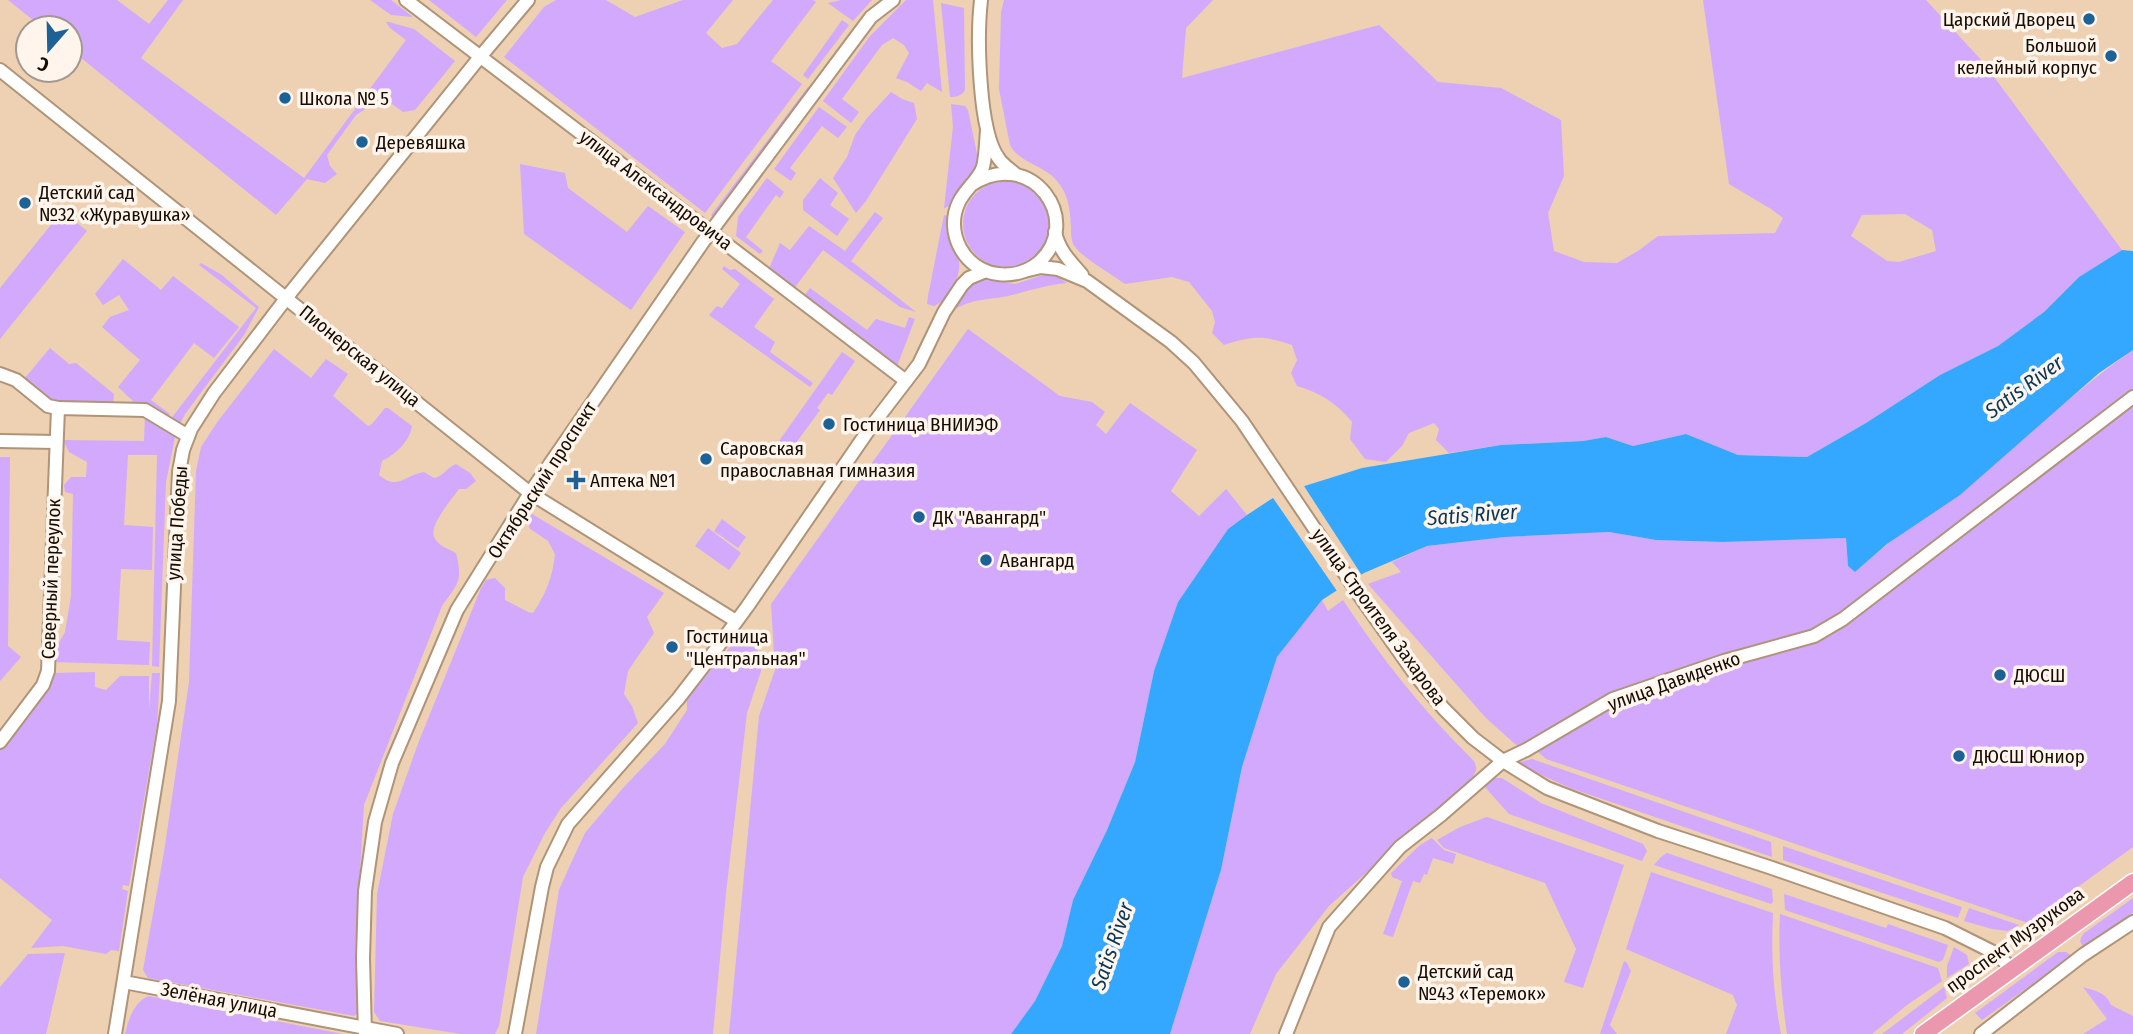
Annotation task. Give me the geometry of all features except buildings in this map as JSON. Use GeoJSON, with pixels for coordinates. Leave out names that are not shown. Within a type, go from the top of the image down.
{"type":"FeatureCollection","features":[{"type":"Feature","properties":{"kind":"main road","name":"проспект Музрукова"},"geometry":{"type":"LineString","coordinates":[[1923,1034],[2133,882]]}},
{"type":"Feature","properties":{"kind":"street","name":"улица Александровича"},"geometry":{"type":"LineString","coordinates":[[406,0],[906,381]]}},
{"type":"Feature","properties":{"kind":"street","name":"улица Победы"},"geometry":{"type":"LineString","coordinates":[[115,1034],[169,701],[178,472],[188,436],[214,393],[287,298],[528,0]]}},
{"type":"Feature","properties":{"kind":"street","name":"Октябрьский проспект"},"geometry":{"type":"LineString","coordinates":[[365,1031],[365,891],[375,821],[392,764],[457,610],[530,493],[710,231],[872,17],[892,0]]}},
{"type":"Feature","properties":{"kind":"street"},"geometry":{"type":"LineString","coordinates":[[961,250],[972,263],[986,271],[1009,275],[1032,267],[1046,254],[1056,226],[1048,197],[1034,182],[1015,174],[999,159],[987,130],[980,71],[981,0]]}},
{"type":"Feature","properties":{"kind":"street","name":"Пионерская улица"},"geometry":{"type":"LineString","coordinates":[[0,69],[530,493],[736,621]]}},
{"type":"Feature","properties":{"kind":"street"},"geometry":{"type":"LineString","coordinates":[[962,285],[965,266],[954,228],[954,216],[982,167],[987,130]]}},
{"type":"Feature","properties":{"kind":"street"},"geometry":{"type":"LineString","coordinates":[[971,185],[992,175],[1015,174]]}},
{"type":"Feature","properties":{"kind":"street","name":"улица Строителя Захарова"},"geometry":{"type":"LineString","coordinates":[[1056,226],[1059,246],[1087,281],[1171,342],[1194,363],[1235,412],[1417,677],[1473,738],[1503,761],[1547,788],[1658,831],[1945,928],[1993,952],[2012,968]]}},
{"type":"Feature","properties":{"kind":"street","name":"улица Строителя Захарова"},"geometry":{"type":"LineString","coordinates":[[1024,271],[1041,267],[1058,269],[1087,281]]}},
{"type":"Feature","properties":{"kind":"street"},"geometry":{"type":"LineString","coordinates":[[515,1034],[547,867],[568,824],[678,699],[705,664],[870,428],[919,364],[944,312],[962,285],[969,278],[986,271]]}},
{"type":"Feature","properties":{"kind":"street"},"geometry":{"type":"LineString","coordinates":[[0,374],[16,380],[48,406],[145,410],[188,436]]}},
{"type":"Feature","properties":{"kind":"street","name":"улица Давиденко"},"geometry":{"type":"LineString","coordinates":[[1286,1034],[1329,927],[1400,847],[1503,761],[1613,699],[1724,661],[1814,636],[1843,619],[2133,397]]}},
{"type":"Feature","properties":{"kind":"street","name":"Северный переулок"},"geometry":{"type":"LineString","coordinates":[[0,742],[43,685],[48,671],[58,408]]}},
{"type":"Feature","properties":{"kind":"street"},"geometry":{"type":"LineString","coordinates":[[0,442],[56,442]]}},
{"type":"Feature","properties":{"kind":"street"},"geometry":{"type":"LineString","coordinates":[[1980,1034],[2083,955],[2133,922]]}},
{"type":"Feature","properties":{"kind":"street","name":"Зелёная улица"},"geometry":{"type":"LineString","coordinates":[[124,982],[365,1031],[397,1034]]}},
{"type":"Feature","properties":{"kind":"shaded area"},"geometry":{"type":"Polygon","coordinates":[[[8,0],[117,0],[149,24],[168,0],[183,0],[141,58],[304,178],[406,40],[386,22],[414,29],[455,61],[415,110],[403,112],[389,102],[373,104],[356,115],[327,155],[330,166],[337,174],[325,183],[307,179],[276,215],[84,60],[84,14],[26,14],[8,0]]]}},
{"type":"Feature","properties":{"kind":"shaded area"},"geometry":{"type":"Polygon","coordinates":[[[370,0],[391,0],[413,17],[391,15],[370,0]]]}},
{"type":"Feature","properties":{"kind":"shaded area"},"geometry":{"type":"Polygon","coordinates":[[[429,0],[507,0],[476,37],[429,0]]]}},
{"type":"Feature","properties":{"kind":"shaded area"},"geometry":{"type":"Polygon","coordinates":[[[556,0],[606,0],[635,17],[683,0],[733,0],[706,33],[722,48],[737,44],[773,0],[816,2],[771,61],[802,84],[705,213],[504,57],[544,7],[556,0]]]}},
{"type":"Feature","properties":{"kind":"shaded area"},"geometry":{"type":"Polygon","coordinates":[[[841,0],[872,0],[853,21],[828,3],[841,0]]]}},
{"type":"Feature","properties":{"kind":"shaded area"},"geometry":{"type":"Polygon","coordinates":[[[906,0],[933,0],[942,92],[927,83],[921,91],[896,78],[909,53],[904,45],[893,38],[882,45],[842,99],[859,112],[851,123],[823,101],[870,36],[906,0]]]}},
{"type":"Feature","properties":{"kind":"shaded area"},"geometry":{"type":"Polygon","coordinates":[[[1004,0],[1213,0],[1186,28],[1182,78],[1379,25],[1438,82],[1501,88],[1561,120],[1564,176],[1548,213],[1554,251],[1584,262],[1617,263],[1658,236],[1775,233],[1783,218],[1729,184],[1703,0],[1926,0],[1983,62],[2122,250],[2079,277],[2044,312],[1998,346],[1940,375],[1807,457],[1738,455],[1686,434],[1633,446],[1606,437],[1583,441],[1501,445],[1449,453],[1436,440],[1439,429],[1434,423],[1409,433],[1402,446],[1386,462],[1365,459],[1350,439],[1352,422],[1347,416],[1327,400],[1297,386],[1291,373],[1297,360],[1292,345],[1258,338],[1224,345],[1212,333],[1215,322],[1212,311],[1189,282],[1172,277],[1125,284],[1077,249],[1073,244],[1068,203],[1061,186],[1045,171],[1019,156],[1010,145],[999,89],[1001,12],[1004,0]],[[1905,214],[1862,215],[1851,236],[1887,261],[1899,262],[1936,251],[1932,230],[1905,214]]]}},
{"type":"Feature","properties":{"kind":"shaded area"},"geometry":{"type":"Polygon","coordinates":[[[941,3],[964,8],[965,90],[955,97],[950,97],[941,3]]]}},
{"type":"Feature","properties":{"kind":"shaded area"},"geometry":{"type":"Polygon","coordinates":[[[842,20],[849,25],[808,79],[803,75],[842,20]]]}},
{"type":"Feature","properties":{"kind":"shaded area"},"geometry":{"type":"Polygon","coordinates":[[[808,87],[813,89],[715,218],[711,215],[808,87]]]}},
{"type":"Feature","properties":{"kind":"shaded area"},"geometry":{"type":"Polygon","coordinates":[[[891,92],[914,103],[917,119],[856,213],[833,178],[847,157],[855,135],[891,92]]]}},
{"type":"Feature","properties":{"kind":"shaded area"},"geometry":{"type":"Polygon","coordinates":[[[951,104],[965,106],[968,110],[977,164],[955,194],[950,206],[944,208],[953,127],[951,104]]]}},
{"type":"Feature","properties":{"kind":"shaded area"},"geometry":{"type":"Polygon","coordinates":[[[819,107],[847,127],[838,138],[822,126],[790,168],[796,173],[791,181],[774,169],[819,107]]]}},
{"type":"Feature","properties":{"kind":"shaded area"},"geometry":{"type":"Polygon","coordinates":[[[520,164],[565,173],[568,188],[627,232],[648,206],[685,232],[631,310],[524,234],[520,164]]]}},
{"type":"Feature","properties":{"kind":"shaded area"},"geometry":{"type":"Polygon","coordinates":[[[767,178],[784,192],[780,198],[776,195],[746,237],[763,251],[760,254],[736,236],[738,217],[767,178]]]}},
{"type":"Feature","properties":{"kind":"shaded area"},"geometry":{"type":"Polygon","coordinates":[[[820,178],[838,193],[830,205],[849,219],[837,236],[803,210],[803,200],[820,178]]]}},
{"type":"Feature","properties":{"kind":"shaded area"},"geometry":{"type":"Polygon","coordinates":[[[1006,181],[1022,185],[1036,194],[1045,208],[1049,224],[1045,240],[1036,254],[1022,263],[1006,267],[990,263],[976,254],[967,240],[963,224],[967,208],[976,194],[990,185],[1006,181]]]}},
{"type":"Feature","properties":{"kind":"shaded area"},"geometry":{"type":"Polygon","coordinates":[[[62,211],[87,231],[0,339],[0,288],[62,211]]]}},
{"type":"Feature","properties":{"kind":"shaded area"},"geometry":{"type":"Polygon","coordinates":[[[875,212],[883,218],[851,261],[916,312],[900,307],[823,250],[793,290],[768,271],[780,243],[790,250],[809,226],[845,251],[875,212]]]}},
{"type":"Feature","properties":{"kind":"shaded area"},"geometry":{"type":"Polygon","coordinates":[[[944,215],[947,216],[959,267],[953,286],[943,300],[934,306],[927,304],[944,215]]]}},
{"type":"Feature","properties":{"kind":"shaded area"},"geometry":{"type":"Polygon","coordinates":[[[123,259],[161,290],[173,276],[239,327],[214,358],[194,343],[151,400],[170,414],[167,418],[142,403],[135,403],[118,387],[140,360],[102,327],[110,317],[129,310],[119,295],[103,305],[95,294],[123,259]]]}},
{"type":"Feature","properties":{"kind":"shaded area"},"geometry":{"type":"Polygon","coordinates":[[[201,263],[222,275],[259,307],[244,335],[179,426],[170,420],[256,308],[199,265],[201,263]]]}},
{"type":"Feature","properties":{"kind":"shaded area"},"geometry":{"type":"Polygon","coordinates":[[[724,266],[730,270],[735,269],[774,299],[754,327],[775,342],[770,352],[813,383],[810,387],[709,315],[717,306],[722,308],[740,284],[722,269],[724,266]]]}},
{"type":"Feature","properties":{"kind":"shaded area"},"geometry":{"type":"Polygon","coordinates":[[[1046,274],[1067,283],[975,301],[955,309],[966,290],[979,278],[1015,284],[1046,274]]]}},
{"type":"Feature","properties":{"kind":"shaded area"},"geometry":{"type":"Polygon","coordinates":[[[810,288],[867,330],[876,319],[905,328],[909,317],[915,319],[896,369],[802,299],[810,288]]]}},
{"type":"Feature","properties":{"kind":"shaded area"},"geometry":{"type":"Polygon","coordinates":[[[968,329],[1060,396],[1092,402],[1105,412],[1096,425],[1106,434],[1130,403],[1197,450],[1171,491],[1199,516],[1226,489],[1247,515],[1228,529],[1178,602],[1154,671],[1135,762],[1107,830],[1073,900],[1062,946],[1035,1001],[1011,1034],[729,1034],[759,716],[775,670],[771,604],[968,329]]]}},
{"type":"Feature","properties":{"kind":"shaded area"},"geometry":{"type":"Polygon","coordinates":[[[50,348],[69,364],[76,363],[114,394],[113,404],[55,403],[25,378],[50,348]]]}},
{"type":"Feature","properties":{"kind":"shaded area"},"geometry":{"type":"Polygon","coordinates":[[[274,349],[311,378],[326,359],[348,374],[333,396],[368,426],[388,408],[412,426],[401,447],[382,461],[379,475],[386,480],[397,482],[424,472],[434,478],[456,464],[470,473],[476,481],[466,489],[459,489],[435,526],[433,532],[436,540],[456,553],[458,582],[442,606],[364,805],[355,953],[360,1011],[354,1016],[148,978],[143,970],[164,852],[189,682],[196,471],[201,447],[274,349]]]}},
{"type":"Feature","properties":{"kind":"shaded area"},"geometry":{"type":"Polygon","coordinates":[[[2133,350],[2133,847],[2028,923],[1546,759],[1535,749],[1526,750],[1515,744],[1486,718],[1368,584],[1401,572],[1392,562],[1427,546],[1505,537],[1609,532],[1656,540],[1723,542],[1846,538],[1848,566],[1855,572],[2133,350]]]}},
{"type":"Feature","properties":{"kind":"shaded area"},"geometry":{"type":"Polygon","coordinates":[[[842,352],[855,361],[832,395],[828,393],[817,408],[820,410],[791,450],[779,441],[842,352]]]}},
{"type":"Feature","properties":{"kind":"shaded area"},"geometry":{"type":"Polygon","coordinates":[[[145,414],[176,432],[166,482],[159,667],[152,666],[157,455],[128,455],[124,525],[153,527],[152,570],[121,569],[117,640],[150,642],[149,665],[52,662],[65,632],[71,596],[73,494],[65,492],[64,485],[71,477],[86,477],[87,462],[69,452],[63,440],[144,441],[145,414]]]}},
{"type":"Feature","properties":{"kind":"shaded area"},"geometry":{"type":"Polygon","coordinates":[[[0,457],[10,457],[8,646],[21,657],[0,681],[0,457]]]}},
{"type":"Feature","properties":{"kind":"shaded area"},"geometry":{"type":"Polygon","coordinates":[[[532,514],[664,593],[647,617],[654,633],[628,671],[624,694],[638,723],[561,808],[523,877],[499,1026],[495,1034],[461,1034],[380,1021],[374,1012],[377,894],[393,814],[419,741],[486,580],[495,578],[505,588],[505,600],[528,612],[533,613],[545,592],[553,570],[555,554],[548,541],[529,528],[532,514]]]}},
{"type":"Feature","properties":{"kind":"shaded area"},"geometry":{"type":"Polygon","coordinates":[[[722,519],[746,537],[738,548],[714,531],[722,519]]]}},
{"type":"Feature","properties":{"kind":"shaded area"},"geometry":{"type":"Polygon","coordinates":[[[708,528],[741,553],[729,570],[695,546],[708,528]]]}},
{"type":"Feature","properties":{"kind":"shaded area"},"geometry":{"type":"Polygon","coordinates":[[[1322,600],[1328,611],[1343,600],[1404,684],[1473,760],[1476,772],[1329,906],[1276,974],[1250,1034],[1170,1034],[1221,870],[1242,767],[1277,657],[1322,600]]]}},
{"type":"Feature","properties":{"kind":"shaded area"},"geometry":{"type":"Polygon","coordinates":[[[742,636],[750,638],[756,644],[761,671],[747,713],[713,1034],[536,1034],[559,890],[585,833],[665,744],[687,710],[687,699],[742,636]]]}},
{"type":"Feature","properties":{"kind":"shaded area"},"geometry":{"type":"Polygon","coordinates":[[[95,672],[95,687],[106,690],[120,676],[149,676],[149,710],[152,673],[160,673],[157,725],[129,886],[123,885],[122,889],[128,891],[119,951],[111,950],[106,954],[63,946],[31,948],[52,920],[0,878],[0,749],[50,685],[53,673],[95,672]]]}},
{"type":"Feature","properties":{"kind":"shaded area"},"geometry":{"type":"Polygon","coordinates":[[[1532,759],[1771,842],[1772,857],[1570,788],[1515,763],[1532,759]]]}},
{"type":"Feature","properties":{"kind":"shaded area"},"geometry":{"type":"Polygon","coordinates":[[[1495,778],[1502,778],[1541,803],[1643,844],[1647,851],[1642,861],[1509,814],[1484,786],[1495,778]]]}},
{"type":"Feature","properties":{"kind":"shaded area"},"geometry":{"type":"Polygon","coordinates":[[[1487,817],[1624,865],[1583,988],[1564,982],[1576,949],[1545,883],[1444,848],[1437,840],[1460,827],[1487,817]]]}},
{"type":"Feature","properties":{"kind":"shaded area"},"geometry":{"type":"Polygon","coordinates":[[[1432,838],[1444,850],[1456,854],[1453,864],[1433,858],[1427,875],[1424,874],[1420,883],[1413,881],[1393,937],[1383,934],[1402,881],[1392,877],[1391,873],[1420,845],[1432,838]]]}},
{"type":"Feature","properties":{"kind":"shaded area"},"geometry":{"type":"Polygon","coordinates":[[[1783,846],[1962,907],[1958,918],[1783,860],[1783,846]]]}},
{"type":"Feature","properties":{"kind":"shaded area"},"geometry":{"type":"Polygon","coordinates":[[[1667,853],[1772,889],[1773,902],[1771,904],[1654,865],[1667,853]]]}},
{"type":"Feature","properties":{"kind":"shaded area"},"geometry":{"type":"Polygon","coordinates":[[[1651,872],[1773,913],[1773,974],[1781,1034],[1726,1034],[1737,1005],[1733,995],[1626,949],[1651,872]]]}},
{"type":"Feature","properties":{"kind":"shaded area"},"geometry":{"type":"Polygon","coordinates":[[[1784,894],[1886,928],[1888,924],[1948,945],[1943,960],[1939,962],[1785,910],[1784,894]]]}},
{"type":"Feature","properties":{"kind":"shaded area"},"geometry":{"type":"Polygon","coordinates":[[[2133,898],[2133,913],[2084,948],[2080,941],[2083,934],[2133,898]]]}},
{"type":"Feature","properties":{"kind":"shaded area"},"geometry":{"type":"Polygon","coordinates":[[[1969,908],[2019,925],[2008,931],[1964,921],[1969,908]]]}},
{"type":"Feature","properties":{"kind":"shaded area"},"geometry":{"type":"Polygon","coordinates":[[[1780,914],[1938,968],[1942,981],[1872,1034],[1787,1034],[1780,974],[1780,914]]]}},
{"type":"Feature","properties":{"kind":"shaded area"},"geometry":{"type":"Polygon","coordinates":[[[1954,947],[1967,955],[1969,964],[1947,978],[1947,966],[1954,947]]]}},
{"type":"Feature","properties":{"kind":"shaded area"},"geometry":{"type":"Polygon","coordinates":[[[2058,952],[2066,952],[2072,956],[1982,1020],[1975,1013],[2058,952]]]}},
{"type":"Feature","properties":{"kind":"shaded area"},"geometry":{"type":"Polygon","coordinates":[[[65,953],[46,1034],[0,1034],[0,987],[28,954],[65,953]]]}},
{"type":"Feature","properties":{"kind":"shaded area"},"geometry":{"type":"Polygon","coordinates":[[[1624,961],[1631,971],[1610,1025],[1617,1034],[1600,1034],[1624,961]]]}},
{"type":"Feature","properties":{"kind":"shaded area"},"geometry":{"type":"Polygon","coordinates":[[[1944,987],[1947,998],[1902,1034],[1882,1034],[1944,987]]]}},
{"type":"Feature","properties":{"kind":"shaded area"},"geometry":{"type":"Polygon","coordinates":[[[2083,987],[2100,993],[2111,1005],[2133,1016],[2133,1034],[2083,1034],[2107,1019],[2083,987]]]}},
{"type":"Feature","properties":{"kind":"shaded area"},"geometry":{"type":"Polygon","coordinates":[[[148,996],[343,1034],[125,1034],[135,1007],[148,996]]]}},
{"type":"Feature","properties":{"kind":"water","name":"Satis River"},"geometry":{"type":"Polygon","coordinates":[[[2122,250],[2133,251],[2133,350],[2099,373],[1960,495],[1887,544],[1855,572],[1848,566],[1846,538],[1723,542],[1656,540],[1609,532],[1505,537],[1427,546],[1364,573],[1322,600],[1277,657],[1242,767],[1221,870],[1170,1034],[1011,1034],[1035,1001],[1062,946],[1073,900],[1107,830],[1135,762],[1154,671],[1178,602],[1228,529],[1247,515],[1279,494],[1362,468],[1501,445],[1583,441],[1606,437],[1633,446],[1686,434],[1738,455],[1807,457],[1940,375],[1998,346],[2044,312],[2079,277],[2122,250]]]}},
{"type":"Feature","properties":{"kind":"pier"},"geometry":{"type":"Polygon","coordinates":[[[1302,483],[1363,577],[1339,594],[1271,495],[1302,483]]]}},
{"type":"Feature","properties":{"kind":"place","name":"Царский Дворец"},"geometry":{"type":"Point","coordinates":[2089,19]}},
{"type":"Feature","properties":{"kind":"place","name":"Большой келейный корпус"},"geometry":{"type":"Point","coordinates":[2111,56]}},
{"type":"Feature","properties":{"kind":"place","name":"Школа № 5"},"geometry":{"type":"Point","coordinates":[285,98]}},
{"type":"Feature","properties":{"kind":"place","name":"Деревяшка"},"geometry":{"type":"Point","coordinates":[362,142]}},
{"type":"Feature","properties":{"kind":"place","name":"Детский сад №32 «Журавушка»"},"geometry":{"type":"Point","coordinates":[25,203]}},
{"type":"Feature","properties":{"kind":"place","name":"Гостиница ВНИИЭФ"},"geometry":{"type":"Point","coordinates":[829,424]}},
{"type":"Feature","properties":{"kind":"place","name":"Саровская православная гимназия"},"geometry":{"type":"Point","coordinates":[706,459]}},
{"type":"Feature","properties":{"kind":"place","name":"Аптека №1"},"geometry":{"type":"Point","coordinates":[576,480]}},
{"type":"Feature","properties":{"kind":"place","name":"ДК \"Авангард\""},"geometry":{"type":"Point","coordinates":[919,517]}},
{"type":"Feature","properties":{"kind":"place","name":"Авангард"},"geometry":{"type":"Point","coordinates":[986,560]}},
{"type":"Feature","properties":{"kind":"place","name":"Гостиница \"Центральная\""},"geometry":{"type":"Point","coordinates":[672,647]}},
{"type":"Feature","properties":{"kind":"place","name":"ДЮСШ"},"geometry":{"type":"Point","coordinates":[2000,675]}},
{"type":"Feature","properties":{"kind":"place","name":"ДЮСШ Юниор"},"geometry":{"type":"Point","coordinates":[1959,756]}},
{"type":"Feature","properties":{"kind":"place","name":"Детский сад №43 «Теремок»"},"geometry":{"type":"Point","coordinates":[1404,982]}}]}
